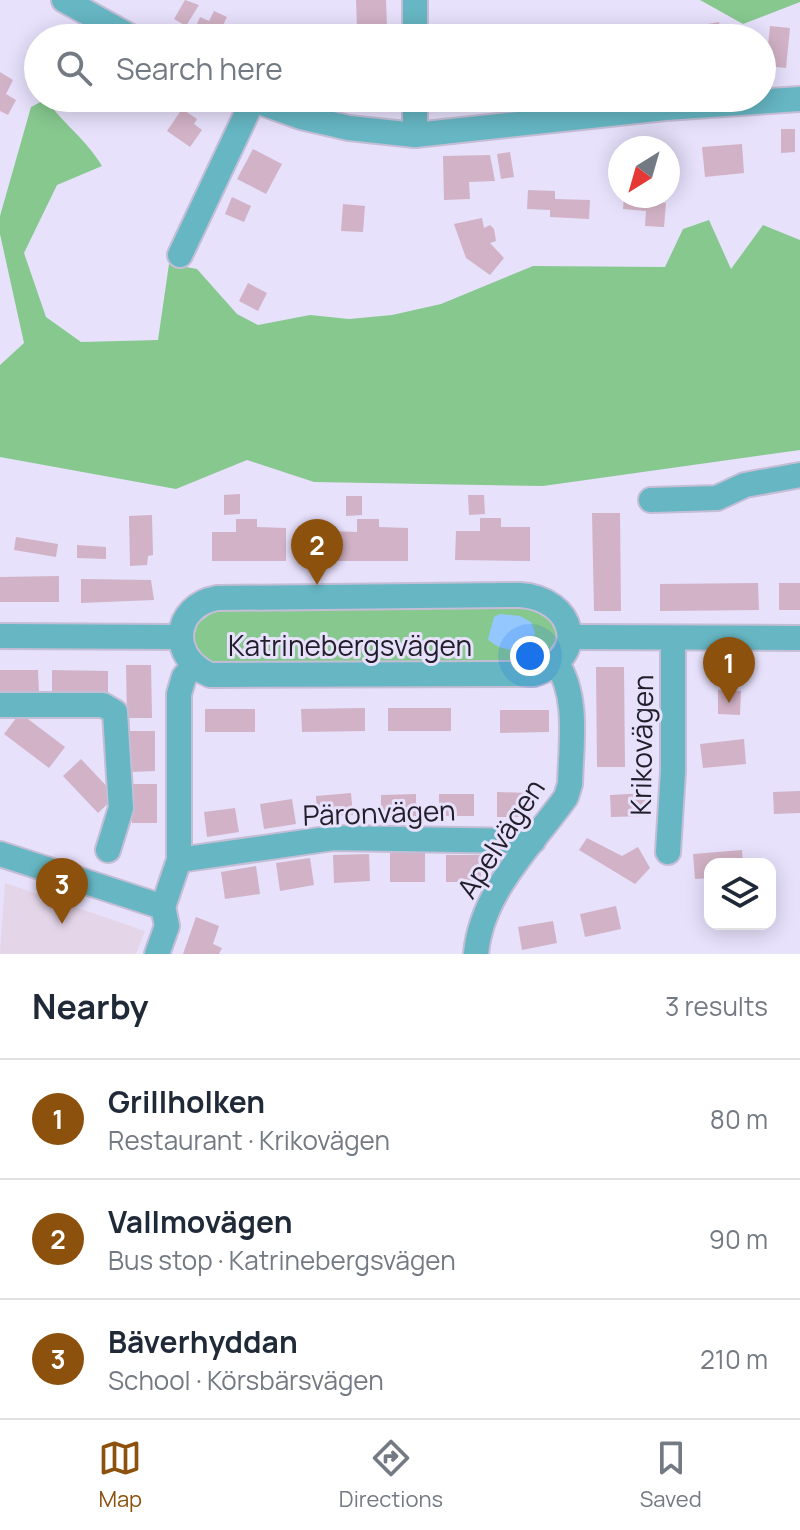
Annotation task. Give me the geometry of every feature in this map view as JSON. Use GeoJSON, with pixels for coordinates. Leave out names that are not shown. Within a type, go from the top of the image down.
{"type":"FeatureCollection","features":[{"type":"Feature","properties":{"kind":"street"},"geometry":{"type":"LineString","coordinates":[[64,0],[108,24]]}},
{"type":"Feature","properties":{"kind":"street"},"geometry":{"type":"LineString","coordinates":[[415,0],[415,24]]}},
{"type":"Feature","properties":{"kind":"street"},"geometry":{"type":"LineString","coordinates":[[776,101],[800,99]]}},
{"type":"Feature","properties":{"kind":"street"},"geometry":{"type":"LineString","coordinates":[[180,255],[245,112]]}},
{"type":"Feature","properties":{"kind":"street"},"geometry":{"type":"LineString","coordinates":[[295,112],[349,128],[415,135],[626,112]]}},
{"type":"Feature","properties":{"kind":"street"},"geometry":{"type":"LineString","coordinates":[[415,112],[415,135]]}},
{"type":"Feature","properties":{"kind":"street"},"geometry":{"type":"LineString","coordinates":[[651,500],[717,498],[745,485],[800,475]]}},
{"type":"Feature","properties":{"kind":"street","name":"Katrinebergsvägen"},"geometry":{"type":"LineString","coordinates":[[556,662],[534,674],[210,675],[184,655],[180,637],[185,614],[198,604],[217,598],[520,595],[540,598],[554,606],[567,622],[571,637]]}},
{"type":"Feature","properties":{"kind":"street"},"geometry":{"type":"LineString","coordinates":[[0,636],[180,637]]}},
{"type":"Feature","properties":{"kind":"street"},"geometry":{"type":"LineString","coordinates":[[556,662],[567,650],[571,637],[800,638]]}},
{"type":"Feature","properties":{"kind":"street","name":"Krikovägen"},"geometry":{"type":"LineString","coordinates":[[668,852],[673,771],[673,639]]}},
{"type":"Feature","properties":{"kind":"street","name":"Apelvägen"},"geometry":{"type":"LineString","coordinates":[[476,954],[482,924],[500,885],[566,797],[570,784],[571,696],[566,678],[556,662]]}},
{"type":"Feature","properties":{"kind":"street"},"geometry":{"type":"LineString","coordinates":[[157,954],[167,926],[163,907],[179,860],[179,694],[184,677],[194,665]]}},
{"type":"Feature","properties":{"kind":"street"},"geometry":{"type":"LineString","coordinates":[[0,705],[103,705],[115,712],[121,808],[108,850]]}},
{"type":"Feature","properties":{"kind":"street","name":"Päronvägen"},"geometry":{"type":"LineString","coordinates":[[179,860],[333,838],[533,841]]}},
{"type":"Feature","properties":{"kind":"street"},"geometry":{"type":"LineString","coordinates":[[0,854],[163,907]]}},
{"type":"Feature","properties":{"kind":"shaded area"},"geometry":{"type":"Polygon","coordinates":[[[5,883],[145,931],[136,954],[0,954],[5,883]]]}},
{"type":"Feature","properties":{"kind":"green space"},"geometry":{"type":"Polygon","coordinates":[[[700,0],[800,0],[800,2],[743,24],[700,0]]]}},
{"type":"Feature","properties":{"kind":"green space"},"geometry":{"type":"Polygon","coordinates":[[[30,112],[57,112],[102,166],[57,185],[24,253],[46,317],[81,342],[158,340],[169,264],[197,269],[237,314],[258,325],[310,315],[349,319],[392,315],[441,304],[533,266],[665,267],[683,229],[709,220],[731,269],[763,225],[800,240],[800,450],[543,486],[314,482],[247,460],[176,489],[0,457],[0,365],[24,343],[0,234],[0,216],[30,112]]]}},
{"type":"Feature","properties":{"kind":"green space"},"geometry":{"type":"Polygon","coordinates":[[[495,602],[525,606],[550,618],[558,637],[546,655],[533,663],[217,665],[204,658],[193,640],[198,623],[216,610],[495,602]]]}},
{"type":"Feature","properties":{"kind":"water"},"geometry":{"type":"Polygon","coordinates":[[[500,614],[520,616],[531,622],[535,633],[529,645],[508,649],[488,639],[494,617],[500,614]]]}},
{"type":"Feature","properties":{"kind":"building"},"geometry":{"type":"Polygon","coordinates":[[[185,0],[199,5],[187,24],[174,19],[185,0]]]}},
{"type":"Feature","properties":{"kind":"building"},"geometry":{"type":"Polygon","coordinates":[[[356,0],[386,0],[387,24],[357,24],[356,0]]]}},
{"type":"Feature","properties":{"kind":"building"},"geometry":{"type":"Polygon","coordinates":[[[214,11],[227,17],[224,24],[197,24],[200,17],[209,21],[214,11]]]}},
{"type":"Feature","properties":{"kind":"building"},"geometry":{"type":"Polygon","coordinates":[[[776,27],[790,28],[786,68],[776,67],[776,27]]]}},
{"type":"Feature","properties":{"kind":"building"},"geometry":{"type":"Polygon","coordinates":[[[0,72],[13,80],[6,94],[16,100],[8,115],[0,111],[0,72]]]}},
{"type":"Feature","properties":{"kind":"building"},"geometry":{"type":"Polygon","coordinates":[[[180,112],[186,112],[197,119],[194,124],[202,130],[190,147],[167,131],[180,112]]]}},
{"type":"Feature","properties":{"kind":"building"},"geometry":{"type":"Polygon","coordinates":[[[781,129],[795,129],[795,152],[781,153],[781,129]]]}},
{"type":"Feature","properties":{"kind":"building"},"geometry":{"type":"Polygon","coordinates":[[[742,144],[744,173],[705,177],[702,147],[742,144]]]}},
{"type":"Feature","properties":{"kind":"building"},"geometry":{"type":"Polygon","coordinates":[[[253,149],[282,164],[266,194],[237,179],[253,149]]]}},
{"type":"Feature","properties":{"kind":"building"},"geometry":{"type":"Polygon","coordinates":[[[510,152],[514,177],[501,179],[497,154],[510,152]]]}},
{"type":"Feature","properties":{"kind":"building"},"geometry":{"type":"Polygon","coordinates":[[[490,155],[495,181],[469,182],[470,199],[444,200],[443,156],[490,155]]]}},
{"type":"Feature","properties":{"kind":"building"},"geometry":{"type":"Polygon","coordinates":[[[528,190],[555,191],[555,199],[590,200],[589,219],[550,217],[550,210],[527,209],[528,190]]]}},
{"type":"Feature","properties":{"kind":"building"},"geometry":{"type":"Polygon","coordinates":[[[232,197],[251,206],[244,222],[225,214],[232,197]]]}},
{"type":"Feature","properties":{"kind":"building"},"geometry":{"type":"Polygon","coordinates":[[[343,204],[365,206],[363,232],[341,231],[343,204]]]}},
{"type":"Feature","properties":{"kind":"building"},"geometry":{"type":"Polygon","coordinates":[[[666,208],[664,227],[645,226],[646,211],[623,209],[666,208]]]}},
{"type":"Feature","properties":{"kind":"building"},"geometry":{"type":"Polygon","coordinates":[[[482,218],[484,228],[490,225],[494,229],[496,241],[490,243],[504,258],[490,275],[466,258],[454,224],[482,218]]]}},
{"type":"Feature","properties":{"kind":"building"},"geometry":{"type":"Polygon","coordinates":[[[248,283],[267,293],[258,311],[239,301],[248,283]]]}},
{"type":"Feature","properties":{"kind":"building"},"geometry":{"type":"Polygon","coordinates":[[[240,494],[240,514],[224,515],[224,495],[240,494]]]}},
{"type":"Feature","properties":{"kind":"building"},"geometry":{"type":"Polygon","coordinates":[[[468,495],[484,495],[485,514],[469,515],[468,495]]]}},
{"type":"Feature","properties":{"kind":"building"},"geometry":{"type":"Polygon","coordinates":[[[346,496],[362,496],[362,515],[346,516],[346,496]]]}},
{"type":"Feature","properties":{"kind":"building"},"geometry":{"type":"Polygon","coordinates":[[[592,513],[620,513],[621,611],[594,611],[592,513]]]}},
{"type":"Feature","properties":{"kind":"building"},"geometry":{"type":"Polygon","coordinates":[[[152,515],[153,555],[148,556],[147,565],[130,566],[129,516],[152,515]]]}},
{"type":"Feature","properties":{"kind":"building"},"geometry":{"type":"Polygon","coordinates":[[[480,518],[501,518],[501,527],[530,527],[530,561],[455,560],[456,531],[480,531],[480,518]]]}},
{"type":"Feature","properties":{"kind":"building"},"geometry":{"type":"Polygon","coordinates":[[[236,519],[257,519],[257,527],[286,528],[286,561],[212,561],[212,532],[236,532],[236,519]]]}},
{"type":"Feature","properties":{"kind":"building"},"geometry":{"type":"Polygon","coordinates":[[[357,519],[379,519],[379,527],[408,528],[408,561],[333,561],[333,531],[357,532],[357,519]]]}},
{"type":"Feature","properties":{"kind":"building"},"geometry":{"type":"Polygon","coordinates":[[[16,537],[58,544],[56,557],[14,550],[16,537]]]}},
{"type":"Feature","properties":{"kind":"building"},"geometry":{"type":"Polygon","coordinates":[[[77,545],[106,547],[106,559],[77,558],[77,545]]]}},
{"type":"Feature","properties":{"kind":"building"},"geometry":{"type":"Polygon","coordinates":[[[59,576],[59,602],[0,602],[0,577],[59,576]]]}},
{"type":"Feature","properties":{"kind":"building"},"geometry":{"type":"Polygon","coordinates":[[[81,579],[151,580],[154,600],[81,603],[81,579]]]}},
{"type":"Feature","properties":{"kind":"building"},"geometry":{"type":"Polygon","coordinates":[[[758,583],[759,610],[660,611],[660,584],[758,583]]]}},
{"type":"Feature","properties":{"kind":"building"},"geometry":{"type":"Polygon","coordinates":[[[779,583],[800,583],[800,610],[779,610],[779,583]]]}},
{"type":"Feature","properties":{"kind":"building"},"geometry":{"type":"Polygon","coordinates":[[[126,665],[151,665],[152,718],[127,718],[126,665]]]}},
{"type":"Feature","properties":{"kind":"building"},"geometry":{"type":"Polygon","coordinates":[[[596,667],[624,667],[625,767],[597,767],[596,667]]]}},
{"type":"Feature","properties":{"kind":"building"},"geometry":{"type":"Polygon","coordinates":[[[0,670],[38,670],[39,693],[0,692],[0,670]]]}},
{"type":"Feature","properties":{"kind":"building"},"geometry":{"type":"Polygon","coordinates":[[[52,670],[108,671],[108,693],[52,693],[52,670]]]}},
{"type":"Feature","properties":{"kind":"building"},"geometry":{"type":"Polygon","coordinates":[[[718,690],[741,691],[740,715],[718,714],[718,690]]]}},
{"type":"Feature","properties":{"kind":"building"},"geometry":{"type":"Polygon","coordinates":[[[365,708],[365,731],[302,732],[301,709],[365,708]]]}},
{"type":"Feature","properties":{"kind":"building"},"geometry":{"type":"Polygon","coordinates":[[[388,708],[451,708],[451,731],[388,731],[388,708]]]}},
{"type":"Feature","properties":{"kind":"building"},"geometry":{"type":"Polygon","coordinates":[[[205,709],[255,709],[255,732],[205,732],[205,709]]]}},
{"type":"Feature","properties":{"kind":"building"},"geometry":{"type":"Polygon","coordinates":[[[500,710],[549,710],[549,732],[500,733],[500,710]]]}},
{"type":"Feature","properties":{"kind":"building"},"geometry":{"type":"Polygon","coordinates":[[[20,713],[65,747],[49,768],[4,734],[20,713]]]}},
{"type":"Feature","properties":{"kind":"building"},"geometry":{"type":"Polygon","coordinates":[[[129,731],[155,731],[155,771],[130,772],[129,731]]]}},
{"type":"Feature","properties":{"kind":"building"},"geometry":{"type":"Polygon","coordinates":[[[744,739],[746,764],[703,768],[700,744],[744,739]]]}},
{"type":"Feature","properties":{"kind":"building"},"geometry":{"type":"Polygon","coordinates":[[[81,759],[116,796],[98,813],[63,776],[81,759]]]}},
{"type":"Feature","properties":{"kind":"building"},"geometry":{"type":"Polygon","coordinates":[[[132,784],[157,784],[157,823],[132,823],[132,784]]]}},
{"type":"Feature","properties":{"kind":"building"},"geometry":{"type":"Polygon","coordinates":[[[800,791],[800,813],[774,814],[773,792],[800,791]]]}},
{"type":"Feature","properties":{"kind":"building"},"geometry":{"type":"Polygon","coordinates":[[[497,792],[530,793],[530,817],[497,817],[497,792]]]}},
{"type":"Feature","properties":{"kind":"building"},"geometry":{"type":"Polygon","coordinates":[[[351,793],[353,815],[317,817],[316,796],[351,793]]]}},
{"type":"Feature","properties":{"kind":"building"},"geometry":{"type":"Polygon","coordinates":[[[648,793],[648,816],[611,817],[610,795],[648,793]]]}},
{"type":"Feature","properties":{"kind":"building"},"geometry":{"type":"Polygon","coordinates":[[[416,794],[416,816],[381,817],[381,795],[416,794]]]}},
{"type":"Feature","properties":{"kind":"building"},"geometry":{"type":"Polygon","coordinates":[[[439,794],[474,794],[474,816],[439,816],[439,794]]]}},
{"type":"Feature","properties":{"kind":"building"},"geometry":{"type":"Polygon","coordinates":[[[292,799],[296,824],[264,829],[260,804],[292,799]]]}},
{"type":"Feature","properties":{"kind":"building"},"geometry":{"type":"Polygon","coordinates":[[[235,808],[239,832],[207,837],[204,812],[235,808]]]}},
{"type":"Feature","properties":{"kind":"building"},"geometry":{"type":"Polygon","coordinates":[[[587,838],[622,856],[638,847],[650,868],[635,884],[579,850],[587,838]]]}},
{"type":"Feature","properties":{"kind":"building"},"geometry":{"type":"Polygon","coordinates":[[[742,850],[743,858],[704,858],[704,878],[695,879],[693,854],[742,850]]]}},
{"type":"Feature","properties":{"kind":"building"},"geometry":{"type":"Polygon","coordinates":[[[390,853],[425,853],[425,882],[390,882],[390,853]]]}},
{"type":"Feature","properties":{"kind":"building"},"geometry":{"type":"Polygon","coordinates":[[[369,854],[370,881],[334,883],[333,855],[369,854]]]}},
{"type":"Feature","properties":{"kind":"building"},"geometry":{"type":"Polygon","coordinates":[[[446,855],[481,855],[481,882],[446,882],[446,855]]]}},
{"type":"Feature","properties":{"kind":"building"},"geometry":{"type":"Polygon","coordinates":[[[310,858],[314,885],[280,891],[276,863],[310,858]]]}},
{"type":"Feature","properties":{"kind":"building"},"geometry":{"type":"Polygon","coordinates":[[[256,866],[260,894],[225,899],[221,872],[256,866]]]}},
{"type":"Feature","properties":{"kind":"building"},"geometry":{"type":"Polygon","coordinates":[[[616,906],[621,929],[585,937],[580,914],[616,906]]]}},
{"type":"Feature","properties":{"kind":"building"},"geometry":{"type":"Polygon","coordinates":[[[196,917],[219,926],[213,944],[222,948],[219,954],[183,954],[196,917]]]}},
{"type":"Feature","properties":{"kind":"building"},"geometry":{"type":"Polygon","coordinates":[[[553,921],[557,943],[522,950],[518,927],[553,921]]]}},
{"type":"Feature","properties":{"kind":"place","name":"Vallmovägen"},"geometry":{"type":"Point","coordinates":[317,585]}},
{"type":"Feature","properties":{"kind":"place","name":"Grillholken"},"geometry":{"type":"Point","coordinates":[729,703]}},
{"type":"Feature","properties":{"kind":"place","name":"Bäverhyddan"},"geometry":{"type":"Point","coordinates":[62,924]}}]}
